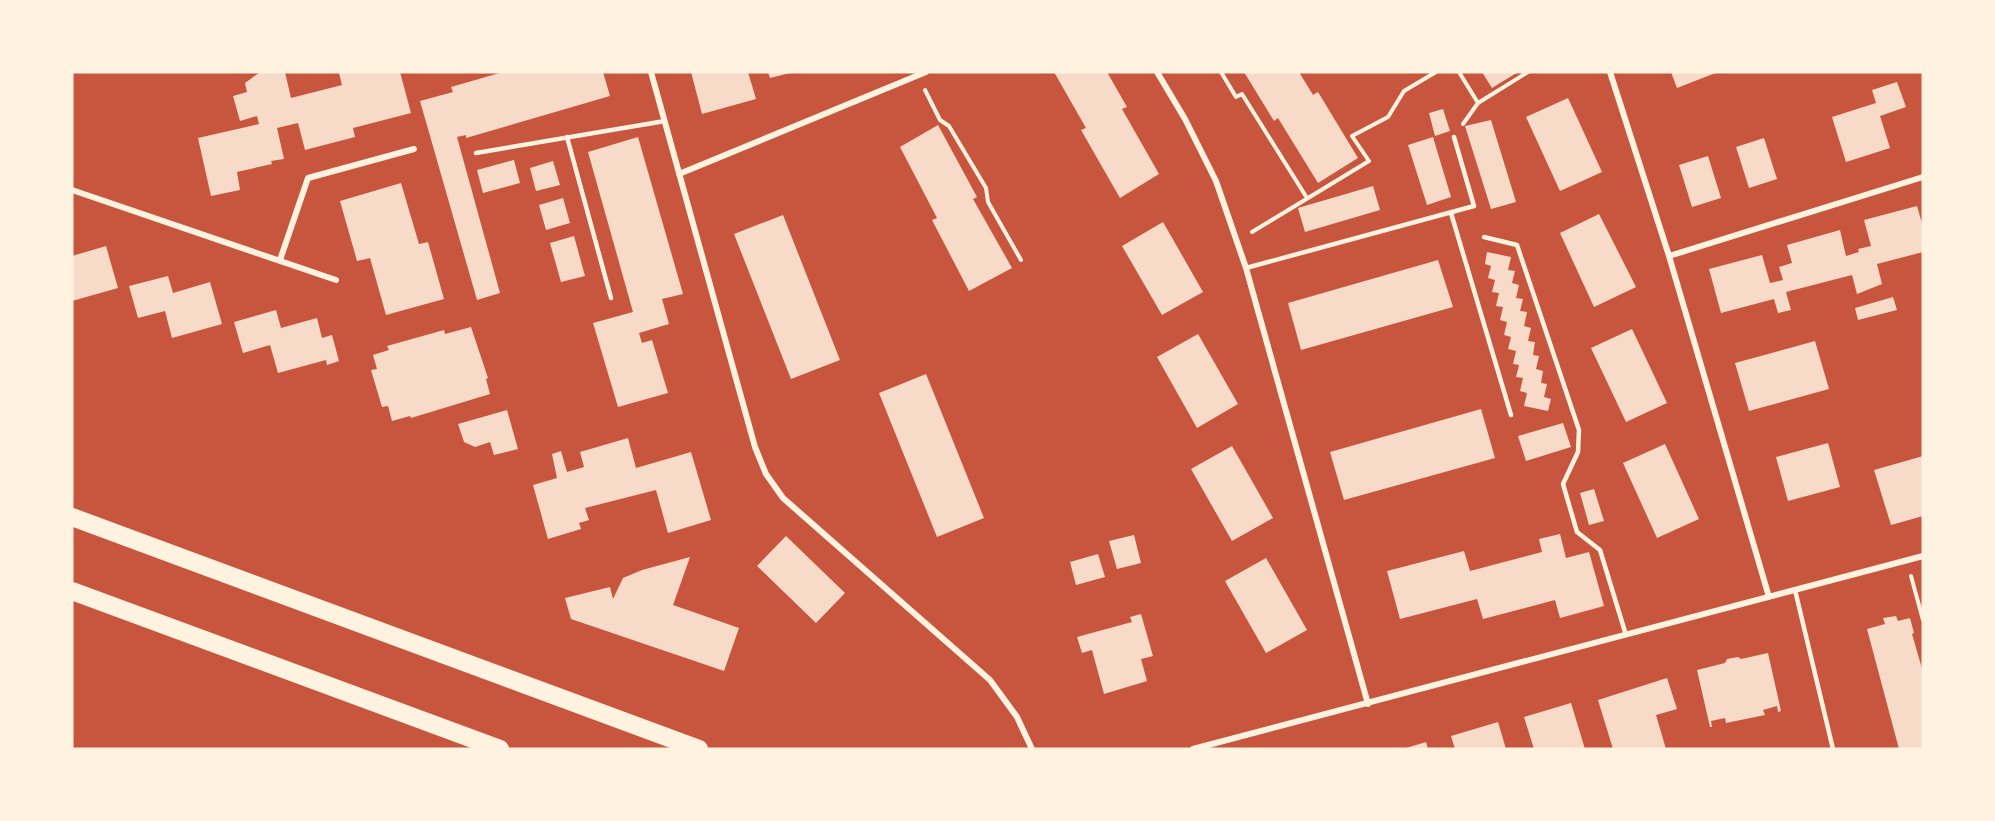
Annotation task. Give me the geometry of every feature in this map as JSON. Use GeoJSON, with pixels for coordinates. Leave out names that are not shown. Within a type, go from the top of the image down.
{"type":"FeatureCollection","features":[{"type":"Feature","properties":{"kind":"highway"},"geometry":{"type":"LineString","coordinates":[[72,517],[699,749]]}},
{"type":"Feature","properties":{"kind":"highway"},"geometry":{"type":"LineString","coordinates":[[72,591],[500,749]]}},
{"type":"Feature","properties":{"kind":"street"},"geometry":{"type":"LineString","coordinates":[[651,72],[755,447],[766,474],[783,498],[990,681],[1017,717],[1032,749]]}},
{"type":"Feature","properties":{"kind":"street"},"geometry":{"type":"LineString","coordinates":[[680,174],[926,72]]}},
{"type":"Feature","properties":{"kind":"street"},"geometry":{"type":"LineString","coordinates":[[1156,72],[1185,119],[1216,181],[1246,268],[1368,704]]}},
{"type":"Feature","properties":{"kind":"street"},"geometry":{"type":"LineString","coordinates":[[1610,72],[1669,256],[1769,597]]}},
{"type":"Feature","properties":{"kind":"street"},"geometry":{"type":"LineString","coordinates":[[280,260],[308,178],[414,149]]}},
{"type":"Feature","properties":{"kind":"street"},"geometry":{"type":"LineString","coordinates":[[1669,256],[1923,177]]}},
{"type":"Feature","properties":{"kind":"street"},"geometry":{"type":"LineString","coordinates":[[72,190],[336,280]]}},
{"type":"Feature","properties":{"kind":"street"},"geometry":{"type":"LineString","coordinates":[[1193,749],[1923,556]]}},
{"type":"Feature","properties":{"kind":"lane"},"geometry":{"type":"LineString","coordinates":[[476,153],[665,121]]}},
{"type":"Feature","properties":{"kind":"lane"},"geometry":{"type":"LineString","coordinates":[[567,137],[611,298]]}},
{"type":"Feature","properties":{"kind":"lane"},"geometry":{"type":"LineString","coordinates":[[1246,268],[1474,206],[1454,137]]}},
{"type":"Feature","properties":{"kind":"lane"},"geometry":{"type":"LineString","coordinates":[[1451,213],[1511,415]]}},
{"type":"Feature","properties":{"kind":"lane"},"geometry":{"type":"LineString","coordinates":[[1484,237],[1517,245],[1579,430],[1578,452],[1563,484],[1577,532],[1600,550],[1626,635]]}},
{"type":"Feature","properties":{"kind":"lane"},"geometry":{"type":"LineString","coordinates":[[1795,590],[1833,749]]}},
{"type":"Feature","properties":{"kind":"path"},"geometry":{"type":"LineString","coordinates":[[1221,72],[1236,97],[1242,94],[1307,198]]}},
{"type":"Feature","properties":{"kind":"path"},"geometry":{"type":"LineString","coordinates":[[1236,242],[1369,161],[1352,136],[1388,117],[1404,91],[1436,72]]}},
{"type":"Feature","properties":{"kind":"path"},"geometry":{"type":"LineString","coordinates":[[1459,72],[1478,103]]}},
{"type":"Feature","properties":{"kind":"path"},"geometry":{"type":"LineString","coordinates":[[1454,137],[1478,103],[1528,72]]}},
{"type":"Feature","properties":{"kind":"path"},"geometry":{"type":"LineString","coordinates":[[918,75],[940,120],[949,126],[986,188],[988,202],[1021,260]]}},
{"type":"Feature","properties":{"kind":"path"},"geometry":{"type":"LineString","coordinates":[[1907,560],[1923,620]]}},
{"type":"Feature","properties":{"kind":"building"},"geometry":{"type":"Polygon","coordinates":[[[260,72],[285,72],[291,98],[342,85],[339,73],[400,72],[411,113],[353,128],[355,137],[305,150],[298,123],[277,128],[284,159],[237,172],[240,190],[211,196],[198,138],[259,124],[257,116],[240,121],[233,96],[247,92],[245,83],[260,72]]]}},
{"type":"Feature","properties":{"kind":"building"},"geometry":{"type":"Polygon","coordinates":[[[503,72],[603,72],[610,96],[466,138],[466,135],[457,137],[500,293],[477,300],[420,101],[453,92],[451,87],[503,72]]]}},
{"type":"Feature","properties":{"kind":"building"},"geometry":{"type":"Polygon","coordinates":[[[691,72],[748,72],[756,99],[702,114],[691,72]]]}},
{"type":"Feature","properties":{"kind":"building"},"geometry":{"type":"Polygon","coordinates":[[[768,72],[790,72],[790,73],[770,78],[768,72]]]}},
{"type":"Feature","properties":{"kind":"building"},"geometry":{"type":"Polygon","coordinates":[[[1054,72],[1107,72],[1127,107],[1122,109],[1159,174],[1120,198],[1081,130],[1086,128],[1054,72]]]}},
{"type":"Feature","properties":{"kind":"building"},"geometry":{"type":"Polygon","coordinates":[[[1244,72],[1299,72],[1313,95],[1318,92],[1358,158],[1318,183],[1278,118],[1274,121],[1244,72]]]}},
{"type":"Feature","properties":{"kind":"building"},"geometry":{"type":"Polygon","coordinates":[[[1482,72],[1518,72],[1492,88],[1482,72]]]}},
{"type":"Feature","properties":{"kind":"building"},"geometry":{"type":"Polygon","coordinates":[[[1671,72],[1718,72],[1677,88],[1671,72]]]}},
{"type":"Feature","properties":{"kind":"building"},"geometry":{"type":"Polygon","coordinates":[[[1897,82],[1906,107],[1880,116],[1890,148],[1846,162],[1832,117],[1876,103],[1872,90],[1897,82]]]}},
{"type":"Feature","properties":{"kind":"building"},"geometry":{"type":"Polygon","coordinates":[[[1568,98],[1602,172],[1560,191],[1526,117],[1568,98]]]}},
{"type":"Feature","properties":{"kind":"building"},"geometry":{"type":"Polygon","coordinates":[[[1443,109],[1450,131],[1435,136],[1429,113],[1443,109]]]}},
{"type":"Feature","properties":{"kind":"building"},"geometry":{"type":"Polygon","coordinates":[[[1491,120],[1516,202],[1491,209],[1465,126],[1491,120]]]}},
{"type":"Feature","properties":{"kind":"building"},"geometry":{"type":"Polygon","coordinates":[[[938,125],[977,197],[973,199],[1012,268],[969,291],[932,220],[937,218],[900,147],[938,125]]]}},
{"type":"Feature","properties":{"kind":"building"},"geometry":{"type":"Polygon","coordinates":[[[638,137],[683,294],[662,299],[669,324],[639,333],[642,343],[652,340],[668,393],[618,407],[593,323],[633,312],[588,152],[638,137]]]}},
{"type":"Feature","properties":{"kind":"building"},"geometry":{"type":"Polygon","coordinates":[[[1433,137],[1451,197],[1427,205],[1408,145],[1433,137]]]}},
{"type":"Feature","properties":{"kind":"building"},"geometry":{"type":"Polygon","coordinates":[[[1764,138],[1777,179],[1749,188],[1736,147],[1764,138]]]}},
{"type":"Feature","properties":{"kind":"building"},"geometry":{"type":"Polygon","coordinates":[[[1708,156],[1721,198],[1692,207],[1679,165],[1708,156]]]}},
{"type":"Feature","properties":{"kind":"building"},"geometry":{"type":"Polygon","coordinates":[[[514,160],[520,183],[483,193],[477,170],[514,160]]]}},
{"type":"Feature","properties":{"kind":"building"},"geometry":{"type":"Polygon","coordinates":[[[553,161],[560,185],[536,191],[530,168],[553,161]]]}},
{"type":"Feature","properties":{"kind":"building"},"geometry":{"type":"Polygon","coordinates":[[[401,183],[419,244],[428,242],[444,299],[386,315],[370,258],[357,261],[340,201],[401,183]]]}},
{"type":"Feature","properties":{"kind":"building"},"geometry":{"type":"Polygon","coordinates":[[[1373,186],[1380,210],[1305,232],[1298,208],[1373,186]]]}},
{"type":"Feature","properties":{"kind":"building"},"geometry":{"type":"Polygon","coordinates":[[[563,198],[570,223],[546,230],[539,205],[563,198]]]}},
{"type":"Feature","properties":{"kind":"building"},"geometry":{"type":"Polygon","coordinates":[[[1917,206],[1923,227],[1923,252],[1877,264],[1882,284],[1857,294],[1852,275],[1786,292],[1791,310],[1778,313],[1774,299],[1721,313],[1709,269],[1762,255],[1770,283],[1783,280],[1779,267],[1792,263],[1787,245],[1840,230],[1846,256],[1859,252],[1858,249],[1871,246],[1864,220],[1917,206]]]}},
{"type":"Feature","properties":{"kind":"building"},"geometry":{"type":"Polygon","coordinates":[[[1599,214],[1636,287],[1594,307],[1560,233],[1599,214]]]}},
{"type":"Feature","properties":{"kind":"building"},"geometry":{"type":"Polygon","coordinates":[[[783,215],[840,360],[791,379],[734,234],[783,215]]]}},
{"type":"Feature","properties":{"kind":"building"},"geometry":{"type":"Polygon","coordinates":[[[1163,222],[1203,292],[1162,315],[1122,246],[1163,222]]]}},
{"type":"Feature","properties":{"kind":"building"},"geometry":{"type":"Polygon","coordinates":[[[574,236],[585,276],[561,282],[550,243],[574,236]]]}},
{"type":"Feature","properties":{"kind":"building"},"geometry":{"type":"Polygon","coordinates":[[[106,246],[118,288],[72,301],[72,256],[106,246]]]}},
{"type":"Feature","properties":{"kind":"building"},"geometry":{"type":"Polygon","coordinates":[[[1487,252],[1511,257],[1508,270],[1515,271],[1512,283],[1519,285],[1516,298],[1523,299],[1520,311],[1527,312],[1524,326],[1531,328],[1528,341],[1535,342],[1533,355],[1539,356],[1536,369],[1543,371],[1541,383],[1547,384],[1544,397],[1551,399],[1548,411],[1524,406],[1527,393],[1520,391],[1523,378],[1516,377],[1519,365],[1513,364],[1516,351],[1508,349],[1511,337],[1504,335],[1507,322],[1500,320],[1503,307],[1496,306],[1499,293],[1492,292],[1495,280],[1488,278],[1491,266],[1485,264],[1487,252]]]}},
{"type":"Feature","properties":{"kind":"building"},"geometry":{"type":"Polygon","coordinates":[[[1438,260],[1453,307],[1301,350],[1288,303],[1438,260]]]}},
{"type":"Feature","properties":{"kind":"building"},"geometry":{"type":"Polygon","coordinates":[[[168,276],[173,293],[210,282],[222,324],[172,338],[165,311],[138,318],[129,286],[168,276]]]}},
{"type":"Feature","properties":{"kind":"building"},"geometry":{"type":"Polygon","coordinates":[[[1893,297],[1897,310],[1858,320],[1855,308],[1893,297]]]}},
{"type":"Feature","properties":{"kind":"building"},"geometry":{"type":"Polygon","coordinates":[[[276,310],[281,328],[317,318],[322,338],[332,335],[339,361],[327,365],[326,360],[278,373],[270,345],[243,353],[234,322],[276,310]]]}},
{"type":"Feature","properties":{"kind":"building"},"geometry":{"type":"Polygon","coordinates":[[[471,327],[488,378],[486,379],[490,394],[411,418],[410,416],[392,421],[388,406],[382,407],[371,370],[377,369],[373,355],[389,350],[387,346],[444,330],[445,334],[471,327]]]}},
{"type":"Feature","properties":{"kind":"building"},"geometry":{"type":"Polygon","coordinates":[[[1632,329],[1667,403],[1626,422],[1591,348],[1632,329]]]}},
{"type":"Feature","properties":{"kind":"building"},"geometry":{"type":"Polygon","coordinates":[[[1198,334],[1238,404],[1197,428],[1157,357],[1198,334]]]}},
{"type":"Feature","properties":{"kind":"building"},"geometry":{"type":"Polygon","coordinates":[[[1815,341],[1829,389],[1749,411],[1735,363],[1815,341]]]}},
{"type":"Feature","properties":{"kind":"building"},"geometry":{"type":"Polygon","coordinates":[[[926,374],[984,518],[937,537],[879,393],[926,374]]]}},
{"type":"Feature","properties":{"kind":"building"},"geometry":{"type":"Polygon","coordinates":[[[1481,409],[1495,458],[1344,500],[1330,452],[1481,409]]]}},
{"type":"Feature","properties":{"kind":"building"},"geometry":{"type":"Polygon","coordinates":[[[507,410],[518,449],[494,455],[490,442],[475,447],[464,442],[458,424],[507,410]]]}},
{"type":"Feature","properties":{"kind":"building"},"geometry":{"type":"Polygon","coordinates":[[[1563,423],[1571,447],[1526,461],[1518,436],[1563,423]]]}},
{"type":"Feature","properties":{"kind":"building"},"geometry":{"type":"Polygon","coordinates":[[[628,438],[636,468],[691,452],[711,520],[668,533],[656,490],[585,508],[589,520],[579,523],[581,529],[548,539],[533,485],[557,478],[552,454],[561,451],[567,472],[584,467],[580,452],[628,438]]]}},
{"type":"Feature","properties":{"kind":"building"},"geometry":{"type":"Polygon","coordinates":[[[1828,443],[1840,487],[1788,501],[1776,457],[1828,443]]]}},
{"type":"Feature","properties":{"kind":"building"},"geometry":{"type":"Polygon","coordinates":[[[1665,444],[1699,519],[1657,538],[1623,463],[1665,444]]]}},
{"type":"Feature","properties":{"kind":"building"},"geometry":{"type":"Polygon","coordinates":[[[1232,446],[1273,518],[1232,541],[1191,469],[1232,446]]]}},
{"type":"Feature","properties":{"kind":"building"},"geometry":{"type":"Polygon","coordinates":[[[1923,456],[1923,516],[1891,525],[1874,470],[1923,456]]]}},
{"type":"Feature","properties":{"kind":"building"},"geometry":{"type":"Polygon","coordinates":[[[1594,489],[1604,521],[1589,525],[1580,493],[1594,489]]]}},
{"type":"Feature","properties":{"kind":"building"},"geometry":{"type":"Polygon","coordinates":[[[1560,534],[1566,558],[1589,552],[1604,606],[1560,618],[1555,600],[1483,619],[1477,599],[1400,619],[1387,571],[1464,551],[1470,571],[1542,552],[1539,539],[1560,534]]]}},
{"type":"Feature","properties":{"kind":"building"},"geometry":{"type":"Polygon","coordinates":[[[1134,535],[1141,563],[1117,569],[1109,541],[1134,535]]]}},
{"type":"Feature","properties":{"kind":"building"},"geometry":{"type":"Polygon","coordinates":[[[786,536],[845,593],[816,623],[757,566],[786,536]]]}},
{"type":"Feature","properties":{"kind":"building"},"geometry":{"type":"Polygon","coordinates":[[[1098,554],[1105,577],[1076,585],[1070,562],[1098,554]]]}},
{"type":"Feature","properties":{"kind":"building"},"geometry":{"type":"Polygon","coordinates":[[[690,557],[673,605],[739,628],[724,671],[571,619],[565,598],[610,587],[613,599],[623,578],[642,570],[690,557]]]}},
{"type":"Feature","properties":{"kind":"building"},"geometry":{"type":"Polygon","coordinates":[[[1266,558],[1307,630],[1266,653],[1225,581],[1266,558]]]}},
{"type":"Feature","properties":{"kind":"building"},"geometry":{"type":"Polygon","coordinates":[[[1141,614],[1153,656],[1141,659],[1147,681],[1104,694],[1092,650],[1082,653],[1077,637],[1132,622],[1130,617],[1141,614]]]}},
{"type":"Feature","properties":{"kind":"building"},"geometry":{"type":"Polygon","coordinates":[[[1896,616],[1898,621],[1910,618],[1914,633],[1912,634],[1923,672],[1923,749],[1899,749],[1867,629],[1885,624],[1883,618],[1896,616]]]}},
{"type":"Feature","properties":{"kind":"building"},"geometry":{"type":"Polygon","coordinates":[[[1768,653],[1781,711],[1778,712],[1777,706],[1763,710],[1765,715],[1726,723],[1725,718],[1711,721],[1712,727],[1710,727],[1697,670],[1725,663],[1727,659],[1738,657],[1741,659],[1768,653]]]}},
{"type":"Feature","properties":{"kind":"building"},"geometry":{"type":"Polygon","coordinates":[[[1667,678],[1677,709],[1656,715],[1666,749],[1613,749],[1598,700],[1667,678]]]}},
{"type":"Feature","properties":{"kind":"building"},"geometry":{"type":"Polygon","coordinates":[[[1571,703],[1585,749],[1534,749],[1524,717],[1571,703]]]}},
{"type":"Feature","properties":{"kind":"building"},"geometry":{"type":"Polygon","coordinates":[[[1498,722],[1506,749],[1455,749],[1451,736],[1498,722]]]}},
{"type":"Feature","properties":{"kind":"building"},"geometry":{"type":"Polygon","coordinates":[[[1426,742],[1428,749],[1406,748],[1426,742]]]}}]}
